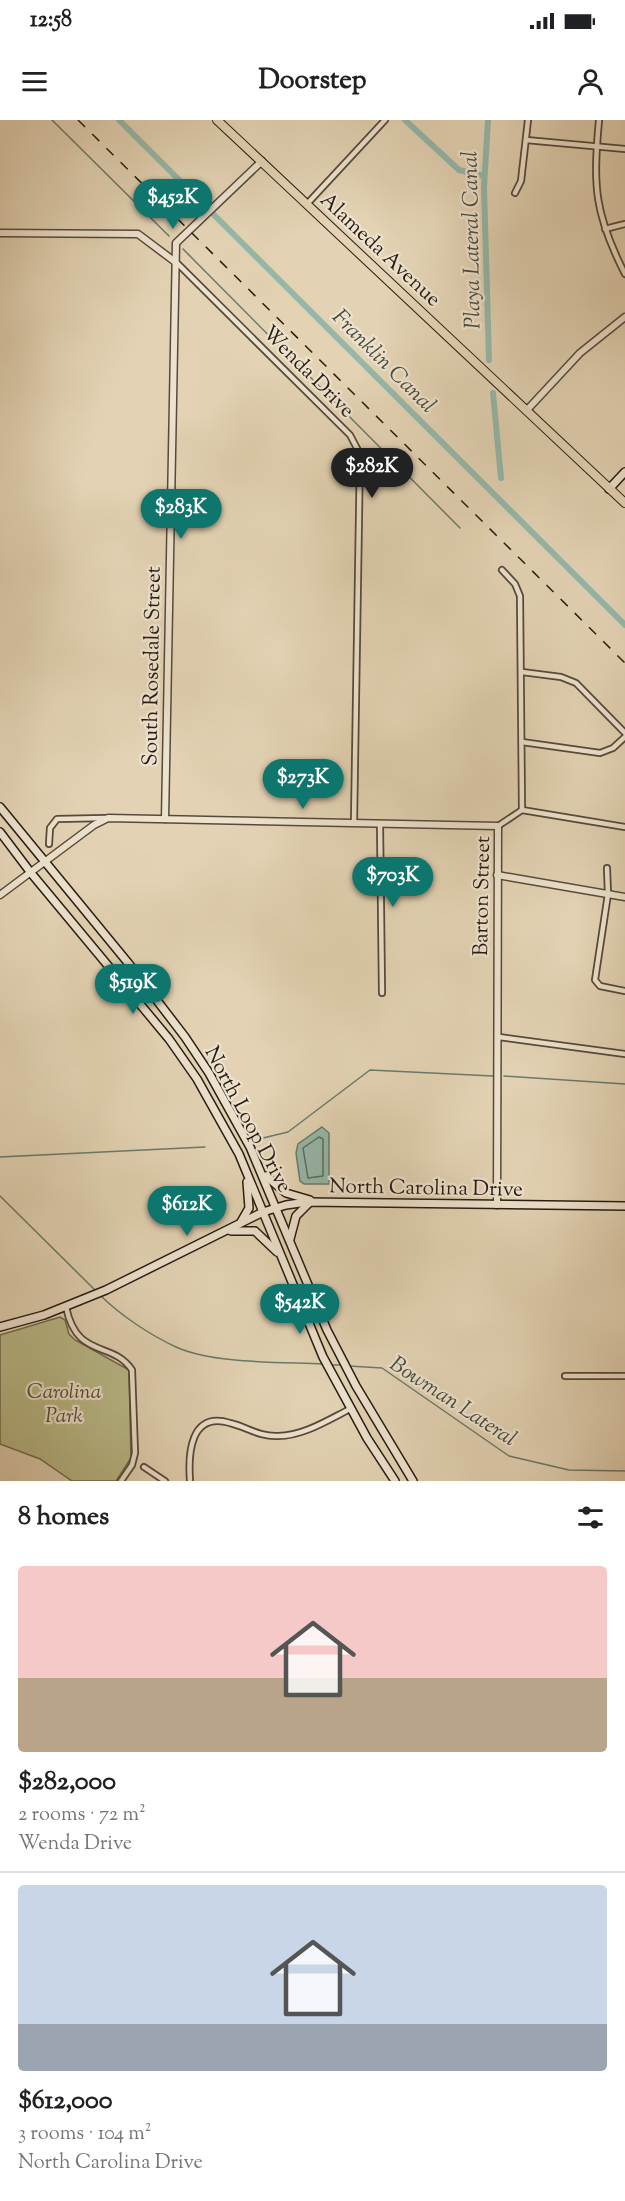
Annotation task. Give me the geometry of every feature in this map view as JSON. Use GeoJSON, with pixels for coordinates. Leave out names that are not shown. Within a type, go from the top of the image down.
{"type":"FeatureCollection","features":[{"type":"Feature","properties":{"kind":"main road","name":"Alameda Avenue"},"geometry":{"type":"LineString","coordinates":[[217,120],[609,489],[624,498]]}},
{"type":"Feature","properties":{"kind":"main road"},"geometry":{"type":"LineString","coordinates":[[609,489],[625,472]]}},
{"type":"Feature","properties":{"kind":"main road","name":"North Loop Drive"},"geometry":{"type":"LineString","coordinates":[[0,807],[129,964],[185,1036],[209,1073],[261,1171],[339,1353],[413,1481]]}},
{"type":"Feature","properties":{"kind":"main road","name":"North Loop Drive"},"geometry":{"type":"LineString","coordinates":[[0,831],[31,873],[169,1039],[196,1079],[246,1170],[321,1352],[350,1409],[395,1481]]}},
{"type":"Feature","properties":{"kind":"main road"},"geometry":{"type":"LineString","coordinates":[[196,1079],[209,1073]]}},
{"type":"Feature","properties":{"kind":"main road"},"geometry":{"type":"LineString","coordinates":[[239,1225],[249,1208],[246,1170]]}},
{"type":"Feature","properties":{"kind":"main road"},"geometry":{"type":"LineString","coordinates":[[261,1171],[286,1193],[314,1202]]}},
{"type":"Feature","properties":{"kind":"main road"},"geometry":{"type":"LineString","coordinates":[[290,1239],[296,1216],[314,1202]]}},
{"type":"Feature","properties":{"kind":"main road","name":"North Carolina Drive"},"geometry":{"type":"LineString","coordinates":[[0,1327],[66,1308],[277,1207],[314,1202],[625,1206]]}},
{"type":"Feature","properties":{"kind":"main road"},"geometry":{"type":"LineString","coordinates":[[226,1231],[255,1231],[281,1257]]}},
{"type":"Feature","properties":{"kind":"street"},"geometry":{"type":"LineString","coordinates":[[307,204],[385,120]]}},
{"type":"Feature","properties":{"kind":"street"},"geometry":{"type":"LineString","coordinates":[[515,193],[521,181],[528,120]]}},
{"type":"Feature","properties":{"kind":"street"},"geometry":{"type":"LineString","coordinates":[[600,120],[595,187],[605,229],[625,274]]}},
{"type":"Feature","properties":{"kind":"street"},"geometry":{"type":"LineString","coordinates":[[526,140],[625,149]]}},
{"type":"Feature","properties":{"kind":"street"},"geometry":{"type":"LineString","coordinates":[[174,261],[176,243],[262,161]]}},
{"type":"Feature","properties":{"kind":"street"},"geometry":{"type":"LineString","coordinates":[[605,229],[625,224]]}},
{"type":"Feature","properties":{"kind":"street","name":"Wenda Drive"},"geometry":{"type":"LineString","coordinates":[[0,233],[138,234],[174,261],[351,435],[362,461],[354,823]]}},
{"type":"Feature","properties":{"kind":"street","name":"South Rosedale Street"},"geometry":{"type":"LineString","coordinates":[[165,819],[174,261]]}},
{"type":"Feature","properties":{"kind":"street"},"geometry":{"type":"LineString","coordinates":[[527,410],[580,353],[625,317]]}},
{"type":"Feature","properties":{"kind":"street"},"geometry":{"type":"LineString","coordinates":[[502,570],[515,584],[520,596],[522,810],[625,827]]}},
{"type":"Feature","properties":{"kind":"street"},"geometry":{"type":"LineString","coordinates":[[522,672],[561,677],[576,683],[625,735],[613,748],[600,753],[522,742]]}},
{"type":"Feature","properties":{"kind":"street","name":"Barton Street"},"geometry":{"type":"LineString","coordinates":[[497,1205],[498,826],[522,810]]}},
{"type":"Feature","properties":{"kind":"street"},"geometry":{"type":"LineString","coordinates":[[0,895],[94,825],[108,818]]}},
{"type":"Feature","properties":{"kind":"street"},"geometry":{"type":"LineString","coordinates":[[49,844],[51,828],[57,819],[108,818],[498,826]]}},
{"type":"Feature","properties":{"kind":"street"},"geometry":{"type":"LineString","coordinates":[[380,824],[382,993]]}},
{"type":"Feature","properties":{"kind":"street"},"geometry":{"type":"LineString","coordinates":[[607,868],[608,894],[595,980],[600,986],[625,991]]}},
{"type":"Feature","properties":{"kind":"street"},"geometry":{"type":"LineString","coordinates":[[497,875],[625,897]]}},
{"type":"Feature","properties":{"kind":"street"},"geometry":{"type":"LineString","coordinates":[[499,1036],[625,1053]]}},
{"type":"Feature","properties":{"kind":"street"},"geometry":{"type":"LineString","coordinates":[[66,1308],[71,1327],[81,1339],[126,1363],[132,1370],[135,1453],[132,1465],[121,1481]]}},
{"type":"Feature","properties":{"kind":"street"},"geometry":{"type":"LineString","coordinates":[[565,1376],[625,1376]]}},
{"type":"Feature","properties":{"kind":"street"},"geometry":{"type":"LineString","coordinates":[[189,1481],[190,1442],[205,1425],[223,1421],[258,1435],[281,1436],[307,1430],[350,1409]]}},
{"type":"Feature","properties":{"kind":"street"},"geometry":{"type":"LineString","coordinates":[[144,1467],[165,1481]]}},
{"type":"Feature","properties":{"kind":"green space","name":"Carolina Park"},"geometry":{"type":"Polygon","coordinates":[[[60,1317],[65,1320],[69,1334],[75,1340],[129,1370],[131,1458],[116,1481],[72,1481],[40,1459],[0,1444],[0,1335],[60,1317]]]}},
{"type":"Feature","properties":{"kind":"water"},"geometry":{"type":"Polygon","coordinates":[[[322,1127],[329,1133],[329,1184],[304,1184],[300,1181],[296,1153],[298,1144],[322,1127]]]}},
{"type":"Feature","properties":{"kind":"waterway"},"geometry":{"type":"LineString","coordinates":[[52,120],[169,236]]}},
{"type":"Feature","properties":{"kind":"waterway","name":"Franklin Canal"},"geometry":{"type":"LineString","coordinates":[[119,120],[625,625]]}},
{"type":"Feature","properties":{"kind":"waterway"},"geometry":{"type":"LineString","coordinates":[[405,120],[459,170],[484,176]]}},
{"type":"Feature","properties":{"kind":"waterway","name":"Playa Lateral Canal"},"geometry":{"type":"LineString","coordinates":[[488,120],[484,187],[489,360]]}},
{"type":"Feature","properties":{"kind":"waterway"},"geometry":{"type":"LineString","coordinates":[[183,249],[460,528]]}},
{"type":"Feature","properties":{"kind":"waterway","name":"Playa Lateral Canal"},"geometry":{"type":"LineString","coordinates":[[493,393],[501,478]]}},
{"type":"Feature","properties":{"kind":"waterway"},"geometry":{"type":"LineString","coordinates":[[263,1138],[288,1132],[370,1070],[493,1076]]}},
{"type":"Feature","properties":{"kind":"waterway"},"geometry":{"type":"LineString","coordinates":[[504,1076],[625,1084]]}},
{"type":"Feature","properties":{"kind":"waterway"},"geometry":{"type":"LineString","coordinates":[[0,1157],[205,1147]]}},
{"type":"Feature","properties":{"kind":"waterway","name":"Bowman Lateral"},"geometry":{"type":"LineString","coordinates":[[0,1196],[97,1292]]}},
{"type":"Feature","properties":{"kind":"waterway","name":"Bowman Lateral"},"geometry":{"type":"LineString","coordinates":[[100,1295],[146,1331],[191,1353],[248,1361],[323,1364]]}},
{"type":"Feature","properties":{"kind":"waterway","name":"Bowman Lateral"},"geometry":{"type":"LineString","coordinates":[[331,1365],[341,1365]]}},
{"type":"Feature","properties":{"kind":"waterway","name":"Bowman Lateral"},"geometry":{"type":"LineString","coordinates":[[349,1366],[382,1368],[509,1456],[569,1470],[625,1471]]}},
{"type":"Feature","properties":{"kind":"railway"},"geometry":{"type":"LineString","coordinates":[[78,120],[625,663]]}}]}
